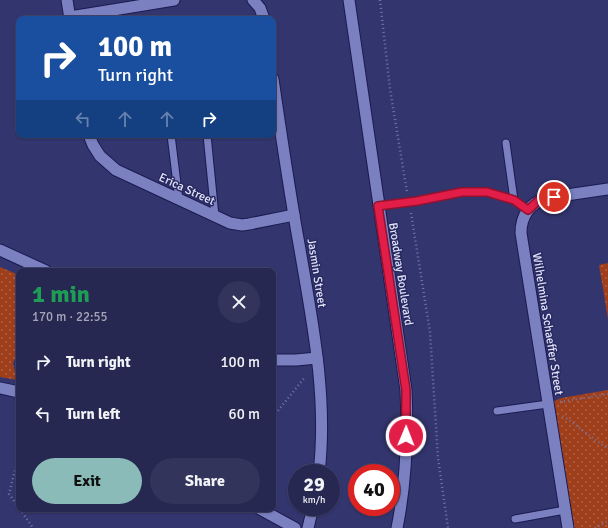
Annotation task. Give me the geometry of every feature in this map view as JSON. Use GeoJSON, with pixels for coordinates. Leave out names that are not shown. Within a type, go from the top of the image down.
{"type":"FeatureCollection","features":[{"type":"Feature","properties":{"kind":"street"},"geometry":{"type":"LineString","coordinates":[[67,0],[70,16]]}},
{"type":"Feature","properties":{"kind":"street"},"geometry":{"type":"LineString","coordinates":[[82,16],[174,0]]}},
{"type":"Feature","properties":{"kind":"street"},"geometry":{"type":"LineString","coordinates":[[253,0],[260,8],[263,16]]}},
{"type":"Feature","properties":{"kind":"street","name":"Broadway Boulevard"},"geometry":{"type":"LineString","coordinates":[[349,0],[406,390],[407,423],[405,474],[397,528]]}},
{"type":"Feature","properties":{"kind":"street","name":"Jasmin Street"},"geometry":{"type":"LineString","coordinates":[[276,98],[317,358],[322,407],[320,464]]}},
{"type":"Feature","properties":{"kind":"street","name":"Erica Street"},"geometry":{"type":"LineString","coordinates":[[90,138],[100,156],[116,170],[230,223],[242,225],[294,215]]}},
{"type":"Feature","properties":{"kind":"street"},"geometry":{"type":"LineString","coordinates":[[528,210],[539,200],[546,198],[608,189]]}},
{"type":"Feature","properties":{"kind":"street","name":"Wilhelmina Schaeffer Street"},"geometry":{"type":"LineString","coordinates":[[528,210],[523,217],[521,233],[568,528]]}},
{"type":"Feature","properties":{"kind":"street"},"geometry":{"type":"LineString","coordinates":[[0,250],[39,268]]}},
{"type":"Feature","properties":{"kind":"street"},"geometry":{"type":"LineString","coordinates":[[276,360],[317,358]]}},
{"type":"Feature","properties":{"kind":"street"},"geometry":{"type":"LineString","coordinates":[[0,388],[16,391]]}},
{"type":"Feature","properties":{"kind":"street"},"geometry":{"type":"LineString","coordinates":[[266,512],[295,528]]}},
{"type":"Feature","properties":{"kind":"street"},"geometry":{"type":"LineString","coordinates":[[308,528],[311,516]]}},
{"type":"Feature","properties":{"kind":"lane"},"geometry":{"type":"LineString","coordinates":[[171,138],[179,200]]}},
{"type":"Feature","properties":{"kind":"lane"},"geometry":{"type":"LineString","coordinates":[[207,138],[215,216]]}},
{"type":"Feature","properties":{"kind":"lane"},"geometry":{"type":"LineString","coordinates":[[506,143],[514,200]]}},
{"type":"Feature","properties":{"kind":"lane"},"geometry":{"type":"LineString","coordinates":[[378,206],[417,201],[462,192],[487,192],[514,200],[528,210]]}},
{"type":"Feature","properties":{"kind":"lane"},"geometry":{"type":"LineString","coordinates":[[497,411],[548,404]]}},
{"type":"Feature","properties":{"kind":"lane"},"geometry":{"type":"LineString","coordinates":[[515,518],[565,510]]}},
{"type":"Feature","properties":{"kind":"path"},"geometry":{"type":"LineString","coordinates":[[380,0],[390,89],[408,199]]}},
{"type":"Feature","properties":{"kind":"path"},"geometry":{"type":"LineString","coordinates":[[410,206],[430,332],[438,458],[448,528]]}},
{"type":"Feature","properties":{"kind":"path"},"geometry":{"type":"LineString","coordinates":[[276,413],[303,381],[317,358]]}},
{"type":"Feature","properties":{"kind":"path"},"geometry":{"type":"LineString","coordinates":[[548,404],[608,394]]}},
{"type":"Feature","properties":{"kind":"path"},"geometry":{"type":"LineString","coordinates":[[548,404],[608,449]]}},
{"type":"Feature","properties":{"kind":"path"},"geometry":{"type":"LineString","coordinates":[[16,467],[9,494],[16,504]]}},
{"type":"Feature","properties":{"kind":"path"},"geometry":{"type":"LineString","coordinates":[[22,512],[34,528]]}},
{"type":"Feature","properties":{"kind":"path"},"geometry":{"type":"LineString","coordinates":[[595,528],[608,521]]}},
{"type":"Feature","properties":{"kind":"shaded area"},"geometry":{"type":"Polygon","coordinates":[[[608,263],[608,319],[599,265],[608,263]]]}},
{"type":"Feature","properties":{"kind":"shaded area"},"geometry":{"type":"Polygon","coordinates":[[[0,267],[16,274],[16,356],[13,363],[16,380],[0,377],[0,267]]]}},
{"type":"Feature","properties":{"kind":"shaded area"},"geometry":{"type":"Polygon","coordinates":[[[608,390],[608,528],[568,528],[548,404],[561,398],[608,390]]]}},
{"type":"Feature","properties":{"kind":"route"},"geometry":{"type":"LineString","coordinates":[[406,436],[406,390],[378,206],[417,201],[462,192],[487,192],[514,200],[528,210],[539,200],[554,197]]}}]}
